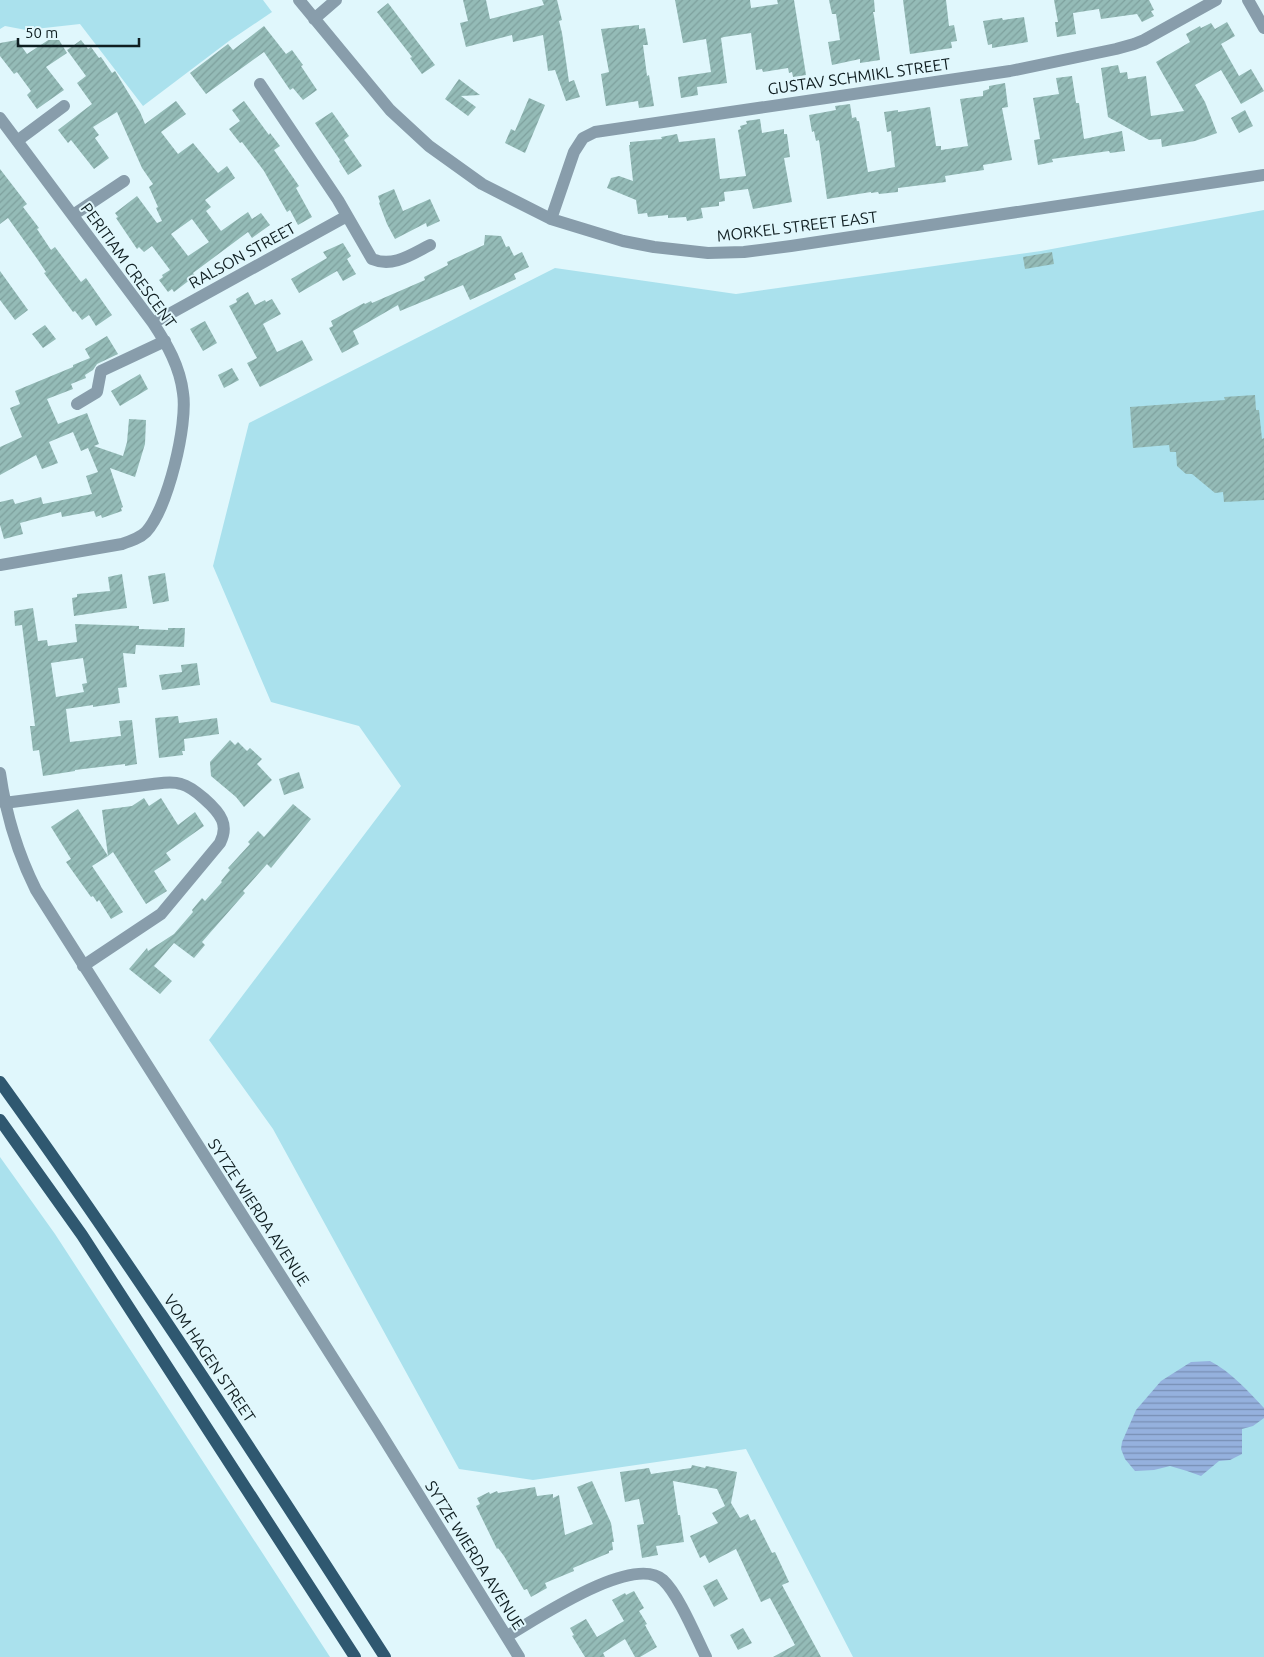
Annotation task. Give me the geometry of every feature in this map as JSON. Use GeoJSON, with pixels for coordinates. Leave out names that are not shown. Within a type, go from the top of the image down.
{"type":"FeatureCollection","features":[{"type":"Feature","properties":{"kind":"main road","name":"VOM HAGEN STREET"},"geometry":{"type":"LineString","coordinates":[[0,1082],[228,1413],[385,1657]]}},
{"type":"Feature","properties":{"kind":"main road"},"geometry":{"type":"LineString","coordinates":[[0,1120],[82,1235],[355,1657]]}},
{"type":"Feature","properties":{"kind":"street","name":"MORKEL STREET EAST"},"geometry":{"type":"LineString","coordinates":[[299,0],[390,110],[430,146],[482,184],[551,219],[623,241],[654,247],[708,253],[744,252],[1000,216],[1264,175]]}},
{"type":"Feature","properties":{"kind":"street"},"geometry":{"type":"LineString","coordinates":[[314,19],[336,0]]}},
{"type":"Feature","properties":{"kind":"street","name":"GUSTAV SCHMIKL STREET"},"geometry":{"type":"LineString","coordinates":[[551,219],[574,152],[583,138],[595,132],[1010,71],[1097,53],[1134,44],[1216,0]]}},
{"type":"Feature","properties":{"kind":"street"},"geometry":{"type":"LineString","coordinates":[[1248,0],[1264,28]]}},
{"type":"Feature","properties":{"kind":"street"},"geometry":{"type":"LineString","coordinates":[[260,84],[347,216],[372,259],[387,263],[397,261],[430,245]]}},
{"type":"Feature","properties":{"kind":"street"},"geometry":{"type":"LineString","coordinates":[[18,141],[64,106]]}},
{"type":"Feature","properties":{"kind":"street","name":"PERITIAM CRESCENT"},"geometry":{"type":"LineString","coordinates":[[0,118],[153,323],[177,367],[181,380],[184,407],[180,443],[162,503],[146,532],[138,538],[122,544],[0,565]]}},
{"type":"Feature","properties":{"kind":"street"},"geometry":{"type":"LineString","coordinates":[[73,215],[124,181]]}},
{"type":"Feature","properties":{"kind":"street","name":"RALSON STREET"},"geometry":{"type":"LineString","coordinates":[[153,323],[347,216]]}},
{"type":"Feature","properties":{"kind":"street"},"geometry":{"type":"LineString","coordinates":[[77,404],[96,392],[101,371],[164,341]]}},
{"type":"Feature","properties":{"kind":"street","name":"SYTZE WIERDA AVENUE"},"geometry":{"type":"LineString","coordinates":[[0,773],[4,803],[15,844],[36,890],[373,1420],[519,1657]]}},
{"type":"Feature","properties":{"kind":"street"},"geometry":{"type":"LineString","coordinates":[[4,803],[172,783],[180,784],[195,791],[221,818],[224,828],[220,843],[161,914],[83,966]]}},
{"type":"Feature","properties":{"kind":"street"},"geometry":{"type":"LineString","coordinates":[[507,1636],[587,1590],[631,1576],[649,1575],[657,1577],[671,1590],[706,1657]]}},
{"type":"Feature","properties":{"kind":"shaded area"},"geometry":{"type":"Polygon","coordinates":[[[0,0],[263,0],[272,12],[229,41],[143,106],[80,24],[26,30],[5,26],[0,29],[0,0]]]}},
{"type":"Feature","properties":{"kind":"shaded area"},"geometry":{"type":"Polygon","coordinates":[[[1264,210],[1264,1657],[853,1657],[746,1449],[533,1480],[459,1469],[273,1129],[209,1040],[401,786],[359,726],[271,702],[213,566],[249,423],[555,268],[736,294],[1041,251],[1264,210]]]}},
{"type":"Feature","properties":{"kind":"shaded area"},"geometry":{"type":"Polygon","coordinates":[[[0,1157],[55,1234],[330,1657],[0,1657],[0,1157]]]}},
{"type":"Feature","properties":{"kind":"shaded area"},"geometry":{"type":"Polygon","coordinates":[[[1210,1361],[1232,1376],[1264,1408],[1264,1418],[1253,1426],[1242,1429],[1242,1454],[1230,1460],[1219,1461],[1201,1476],[1170,1466],[1154,1470],[1135,1471],[1125,1459],[1121,1449],[1122,1442],[1136,1410],[1161,1381],[1191,1362],[1210,1361]]]}},
{"type":"Feature","properties":{"kind":"building"},"geometry":{"type":"Polygon","coordinates":[[[463,0],[486,0],[490,19],[544,5],[542,0],[557,0],[562,20],[559,21],[569,82],[574,80],[580,97],[566,101],[555,70],[548,71],[543,35],[513,42],[512,35],[466,47],[460,23],[468,21],[463,0]]]}},
{"type":"Feature","properties":{"kind":"building"},"geometry":{"type":"Polygon","coordinates":[[[675,0],[750,0],[751,8],[778,4],[777,0],[794,0],[806,75],[793,77],[792,72],[789,73],[788,68],[763,72],[762,69],[756,70],[751,33],[724,37],[721,38],[727,83],[697,87],[698,95],[681,98],[678,77],[711,72],[706,39],[683,43],[675,0]]]}},
{"type":"Feature","properties":{"kind":"building"},"geometry":{"type":"Polygon","coordinates":[[[829,0],[874,0],[875,12],[873,12],[880,60],[860,63],[860,59],[832,65],[828,42],[840,40],[836,14],[832,14],[829,0]]]}},
{"type":"Feature","properties":{"kind":"building"},"geometry":{"type":"Polygon","coordinates":[[[903,0],[946,0],[949,26],[954,25],[957,41],[951,42],[952,48],[910,54],[903,0]]]}},
{"type":"Feature","properties":{"kind":"building"},"geometry":{"type":"Polygon","coordinates":[[[1054,0],[1149,0],[1154,10],[1151,11],[1154,16],[1142,22],[1137,14],[1101,19],[1099,9],[1073,13],[1076,34],[1057,37],[1055,22],[1058,22],[1054,0]]]}},
{"type":"Feature","properties":{"kind":"building"},"geometry":{"type":"Polygon","coordinates":[[[388,3],[435,65],[422,74],[410,58],[412,57],[377,12],[388,3]]]}},
{"type":"Feature","properties":{"kind":"building"},"geometry":{"type":"Polygon","coordinates":[[[1024,17],[1028,42],[992,48],[992,44],[988,45],[983,21],[1024,17]]]}},
{"type":"Feature","properties":{"kind":"building"},"geometry":{"type":"Polygon","coordinates":[[[1227,22],[1235,36],[1221,44],[1239,76],[1251,69],[1264,91],[1241,104],[1221,70],[1195,85],[1205,102],[1217,133],[1195,141],[1162,147],[1161,139],[1149,140],[1108,117],[1101,68],[1118,65],[1120,73],[1127,72],[1128,79],[1146,76],[1151,116],[1184,111],[1156,62],[1190,42],[1186,34],[1200,26],[1201,28],[1211,23],[1215,29],[1227,22]]]}},
{"type":"Feature","properties":{"kind":"building"},"geometry":{"type":"Polygon","coordinates":[[[639,25],[639,29],[645,28],[648,45],[643,45],[647,76],[649,75],[654,106],[639,108],[638,101],[606,106],[601,74],[609,72],[601,29],[639,25]]]}},
{"type":"Feature","properties":{"kind":"building"},"geometry":{"type":"Polygon","coordinates":[[[264,26],[286,54],[292,50],[317,90],[303,100],[293,88],[290,90],[264,52],[206,94],[190,73],[228,44],[233,50],[264,26]]]}},
{"type":"Feature","properties":{"kind":"building"},"geometry":{"type":"Polygon","coordinates":[[[56,35],[67,53],[46,67],[64,90],[37,109],[27,95],[31,91],[17,72],[14,74],[0,56],[0,43],[17,40],[27,54],[56,35]]]}},
{"type":"Feature","properties":{"kind":"building"},"geometry":{"type":"Polygon","coordinates":[[[81,40],[88,49],[91,47],[112,73],[115,71],[140,112],[145,124],[176,101],[186,114],[161,132],[178,154],[193,143],[218,173],[227,166],[235,178],[205,200],[211,207],[206,211],[221,231],[248,212],[252,219],[261,213],[270,225],[252,238],[248,232],[193,273],[195,276],[174,292],[172,289],[168,292],[159,280],[163,277],[162,275],[170,270],[152,246],[144,252],[139,247],[137,249],[116,218],[118,217],[115,213],[137,196],[157,223],[162,221],[149,187],[153,184],[142,168],[117,112],[93,127],[99,135],[95,138],[109,158],[94,169],[71,140],[68,143],[58,130],[92,104],[77,83],[86,76],[67,50],[81,40]],[[192,219],[171,234],[188,256],[209,242],[192,219]]]}},
{"type":"Feature","properties":{"kind":"building"},"geometry":{"type":"Polygon","coordinates":[[[1072,76],[1076,103],[1079,103],[1084,139],[1122,131],[1125,151],[1110,153],[1109,151],[1052,159],[1053,162],[1038,165],[1034,140],[1040,139],[1033,98],[1059,94],[1056,78],[1072,76]]]}},
{"type":"Feature","properties":{"kind":"building"},"geometry":{"type":"Polygon","coordinates":[[[459,79],[480,95],[461,96],[476,107],[468,116],[445,99],[459,79]]]}},
{"type":"Feature","properties":{"kind":"building"},"geometry":{"type":"Polygon","coordinates":[[[1005,83],[1008,107],[1002,108],[1012,160],[983,165],[984,170],[945,176],[946,182],[898,188],[898,192],[879,194],[878,192],[871,192],[827,199],[819,140],[816,141],[814,131],[812,132],[809,115],[836,110],[835,106],[850,104],[852,118],[856,117],[857,121],[859,121],[868,172],[895,167],[891,131],[887,132],[884,112],[898,110],[898,112],[930,107],[936,146],[941,146],[941,150],[968,146],[960,99],[983,96],[983,91],[989,89],[989,86],[1005,83]]]}},
{"type":"Feature","properties":{"kind":"building"},"geometry":{"type":"Polygon","coordinates":[[[529,98],[545,105],[525,153],[505,143],[511,129],[515,131],[529,98]]]}},
{"type":"Feature","properties":{"kind":"building"},"geometry":{"type":"Polygon","coordinates":[[[244,101],[269,135],[270,133],[280,146],[274,150],[299,186],[296,188],[312,217],[298,225],[290,210],[287,212],[264,171],[242,142],[240,143],[229,129],[240,121],[232,110],[244,101]]]}},
{"type":"Feature","properties":{"kind":"building"},"geometry":{"type":"Polygon","coordinates":[[[1245,110],[1253,126],[1239,133],[1231,118],[1245,110]]]}},
{"type":"Feature","properties":{"kind":"building"},"geometry":{"type":"Polygon","coordinates":[[[332,112],[349,136],[344,140],[362,166],[348,175],[315,123],[332,112]]]}},
{"type":"Feature","properties":{"kind":"building"},"geometry":{"type":"Polygon","coordinates":[[[760,119],[762,133],[784,129],[784,134],[787,134],[790,157],[784,158],[792,202],[753,209],[748,189],[724,192],[725,201],[719,202],[719,206],[701,208],[703,218],[687,221],[686,217],[668,218],[668,215],[648,217],[647,213],[638,214],[636,200],[607,188],[611,178],[619,176],[633,181],[630,142],[662,139],[661,137],[677,134],[679,142],[715,138],[720,179],[746,176],[738,130],[741,129],[740,126],[747,124],[746,121],[760,119]]]}},
{"type":"Feature","properties":{"kind":"building"},"geometry":{"type":"Polygon","coordinates":[[[0,169],[27,204],[23,207],[39,228],[37,229],[51,250],[55,247],[81,282],[86,278],[112,315],[96,326],[89,315],[82,320],[75,311],[73,312],[44,273],[46,272],[8,218],[0,224],[0,169]]]}},
{"type":"Feature","properties":{"kind":"building"},"geometry":{"type":"Polygon","coordinates":[[[394,189],[403,211],[430,199],[440,221],[427,227],[426,223],[395,239],[387,224],[378,196],[394,189]]]}},
{"type":"Feature","properties":{"kind":"building"},"geometry":{"type":"Polygon","coordinates":[[[485,235],[501,236],[506,247],[509,246],[514,256],[522,252],[529,267],[514,274],[516,279],[470,300],[463,285],[400,311],[398,305],[353,331],[359,344],[342,353],[329,328],[333,326],[331,321],[364,303],[371,301],[372,303],[425,280],[424,277],[448,265],[447,262],[484,245],[485,235]]]}},
{"type":"Feature","properties":{"kind":"building"},"geometry":{"type":"Polygon","coordinates":[[[343,243],[351,256],[347,259],[356,274],[343,281],[337,271],[299,293],[291,279],[327,258],[323,252],[343,243]]]}},
{"type":"Feature","properties":{"kind":"building"},"geometry":{"type":"Polygon","coordinates":[[[1052,252],[1054,264],[1025,269],[1023,257],[1052,252]]]}},
{"type":"Feature","properties":{"kind":"building"},"geometry":{"type":"Polygon","coordinates":[[[0,271],[28,310],[15,320],[0,300],[0,271]]]}},
{"type":"Feature","properties":{"kind":"building"},"geometry":{"type":"Polygon","coordinates":[[[248,292],[255,305],[272,299],[281,314],[263,324],[277,352],[302,340],[313,360],[260,387],[247,363],[257,358],[229,306],[237,302],[236,299],[248,292]]]}},
{"type":"Feature","properties":{"kind":"building"},"geometry":{"type":"Polygon","coordinates":[[[205,321],[217,343],[203,351],[190,329],[205,321]]]}},
{"type":"Feature","properties":{"kind":"building"},"geometry":{"type":"Polygon","coordinates":[[[45,325],[56,339],[43,348],[32,334],[45,325]]]}},
{"type":"Feature","properties":{"kind":"building"},"geometry":{"type":"Polygon","coordinates":[[[107,336],[118,354],[97,364],[93,370],[85,375],[86,378],[71,384],[73,389],[47,399],[58,424],[87,413],[99,444],[94,446],[123,456],[127,442],[129,419],[146,420],[145,444],[135,477],[110,468],[123,507],[121,508],[122,511],[102,518],[101,515],[96,517],[94,511],[62,517],[61,512],[20,523],[23,534],[4,539],[0,525],[0,502],[13,499],[15,504],[41,497],[43,504],[92,494],[86,476],[98,472],[88,448],[81,451],[73,432],[49,442],[58,463],[42,469],[36,455],[0,475],[0,447],[22,437],[10,408],[20,404],[15,391],[90,358],[85,349],[107,336]]]}},
{"type":"Feature","properties":{"kind":"building"},"geometry":{"type":"Polygon","coordinates":[[[232,368],[239,380],[224,388],[218,375],[232,368]]]}},
{"type":"Feature","properties":{"kind":"building"},"geometry":{"type":"Polygon","coordinates":[[[140,374],[148,389],[120,406],[111,391],[140,374]]]}},
{"type":"Feature","properties":{"kind":"building"},"geometry":{"type":"Polygon","coordinates":[[[1255,395],[1256,410],[1259,410],[1262,439],[1264,438],[1264,500],[1224,502],[1223,492],[1215,493],[1192,474],[1186,474],[1177,466],[1176,452],[1170,452],[1169,445],[1133,448],[1130,407],[1225,400],[1224,397],[1255,395]]]}},
{"type":"Feature","properties":{"kind":"building"},"geometry":{"type":"Polygon","coordinates":[[[165,573],[169,601],[153,604],[148,576],[165,573]]]}},
{"type":"Feature","properties":{"kind":"building"},"geometry":{"type":"Polygon","coordinates":[[[122,574],[127,608],[74,616],[72,598],[77,597],[77,594],[110,591],[108,577],[122,574]]]}},
{"type":"Feature","properties":{"kind":"building"},"geometry":{"type":"Polygon","coordinates":[[[33,608],[38,641],[47,640],[48,646],[77,642],[75,624],[139,626],[139,629],[168,630],[168,628],[185,628],[184,647],[136,645],[135,654],[123,653],[127,687],[118,688],[120,703],[66,709],[70,742],[121,736],[119,721],[132,720],[137,764],[75,770],[43,776],[39,750],[33,751],[30,726],[35,726],[22,625],[15,626],[14,611],[33,608]],[[83,658],[51,663],[56,697],[84,692],[82,684],[87,683],[83,658]]]}},
{"type":"Feature","properties":{"kind":"building"},"geometry":{"type":"Polygon","coordinates":[[[197,663],[200,685],[162,690],[159,675],[182,672],[181,665],[197,663]]]}},
{"type":"Feature","properties":{"kind":"building"},"geometry":{"type":"Polygon","coordinates":[[[178,716],[179,723],[217,718],[219,734],[184,739],[185,751],[182,751],[183,755],[159,758],[155,718],[178,716]]]}},
{"type":"Feature","properties":{"kind":"building"},"geometry":{"type":"Polygon","coordinates":[[[230,740],[235,745],[238,742],[247,751],[250,748],[262,759],[257,764],[272,780],[244,807],[236,797],[211,776],[210,762],[230,740]]]}},
{"type":"Feature","properties":{"kind":"building"},"geometry":{"type":"Polygon","coordinates":[[[299,772],[304,788],[284,795],[279,779],[299,772]]]}},
{"type":"Feature","properties":{"kind":"building"},"geometry":{"type":"Polygon","coordinates":[[[144,798],[149,806],[161,798],[178,825],[195,812],[204,826],[166,853],[171,860],[154,871],[167,891],[146,904],[113,852],[108,856],[102,810],[132,806],[144,798]]]}},
{"type":"Feature","properties":{"kind":"building"},"geometry":{"type":"Polygon","coordinates":[[[293,804],[311,819],[271,868],[267,864],[243,891],[245,893],[202,942],[205,945],[194,958],[174,943],[154,966],[172,981],[160,994],[129,969],[147,948],[148,951],[174,934],[202,898],[205,901],[222,882],[230,870],[228,868],[250,844],[248,842],[258,831],[264,837],[293,804]]]}},
{"type":"Feature","properties":{"kind":"building"},"geometry":{"type":"Polygon","coordinates":[[[78,809],[108,856],[92,866],[123,912],[111,919],[99,900],[97,902],[93,896],[91,897],[66,862],[71,859],[51,827],[78,809]]]}},
{"type":"Feature","properties":{"kind":"building"},"geometry":{"type":"Polygon","coordinates":[[[692,1465],[737,1472],[731,1503],[740,1518],[748,1514],[751,1521],[755,1519],[772,1553],[775,1552],[789,1582],[782,1585],[821,1657],[773,1657],[795,1645],[770,1598],[761,1602],[736,1549],[709,1563],[705,1555],[700,1558],[690,1536],[718,1523],[712,1513],[725,1506],[717,1489],[673,1481],[684,1542],[656,1546],[658,1555],[642,1558],[637,1525],[644,1524],[639,1499],[625,1502],[620,1472],[649,1468],[651,1474],[691,1468],[692,1465]]]}},
{"type":"Feature","properties":{"kind":"building"},"geometry":{"type":"Polygon","coordinates":[[[592,1481],[611,1523],[614,1542],[612,1542],[613,1550],[573,1568],[574,1571],[545,1583],[547,1588],[531,1597],[527,1589],[524,1590],[504,1556],[497,1549],[476,1506],[480,1504],[477,1498],[489,1492],[490,1494],[497,1491],[498,1493],[535,1487],[537,1496],[553,1494],[553,1498],[559,1495],[565,1535],[593,1524],[577,1487],[592,1481]]]}},
{"type":"Feature","properties":{"kind":"building"},"geometry":{"type":"Polygon","coordinates":[[[717,1579],[728,1599],[714,1607],[703,1586],[717,1579]]]}},
{"type":"Feature","properties":{"kind":"building"},"geometry":{"type":"Polygon","coordinates":[[[634,1591],[644,1608],[639,1611],[657,1647],[640,1657],[635,1657],[625,1639],[603,1653],[605,1657],[585,1657],[572,1636],[574,1635],[570,1628],[586,1619],[597,1637],[624,1621],[612,1600],[625,1593],[626,1595],[634,1591]]]}},
{"type":"Feature","properties":{"kind":"building"},"geometry":{"type":"Polygon","coordinates":[[[743,1628],[752,1643],[738,1650],[730,1635],[743,1628]]]}}]}
